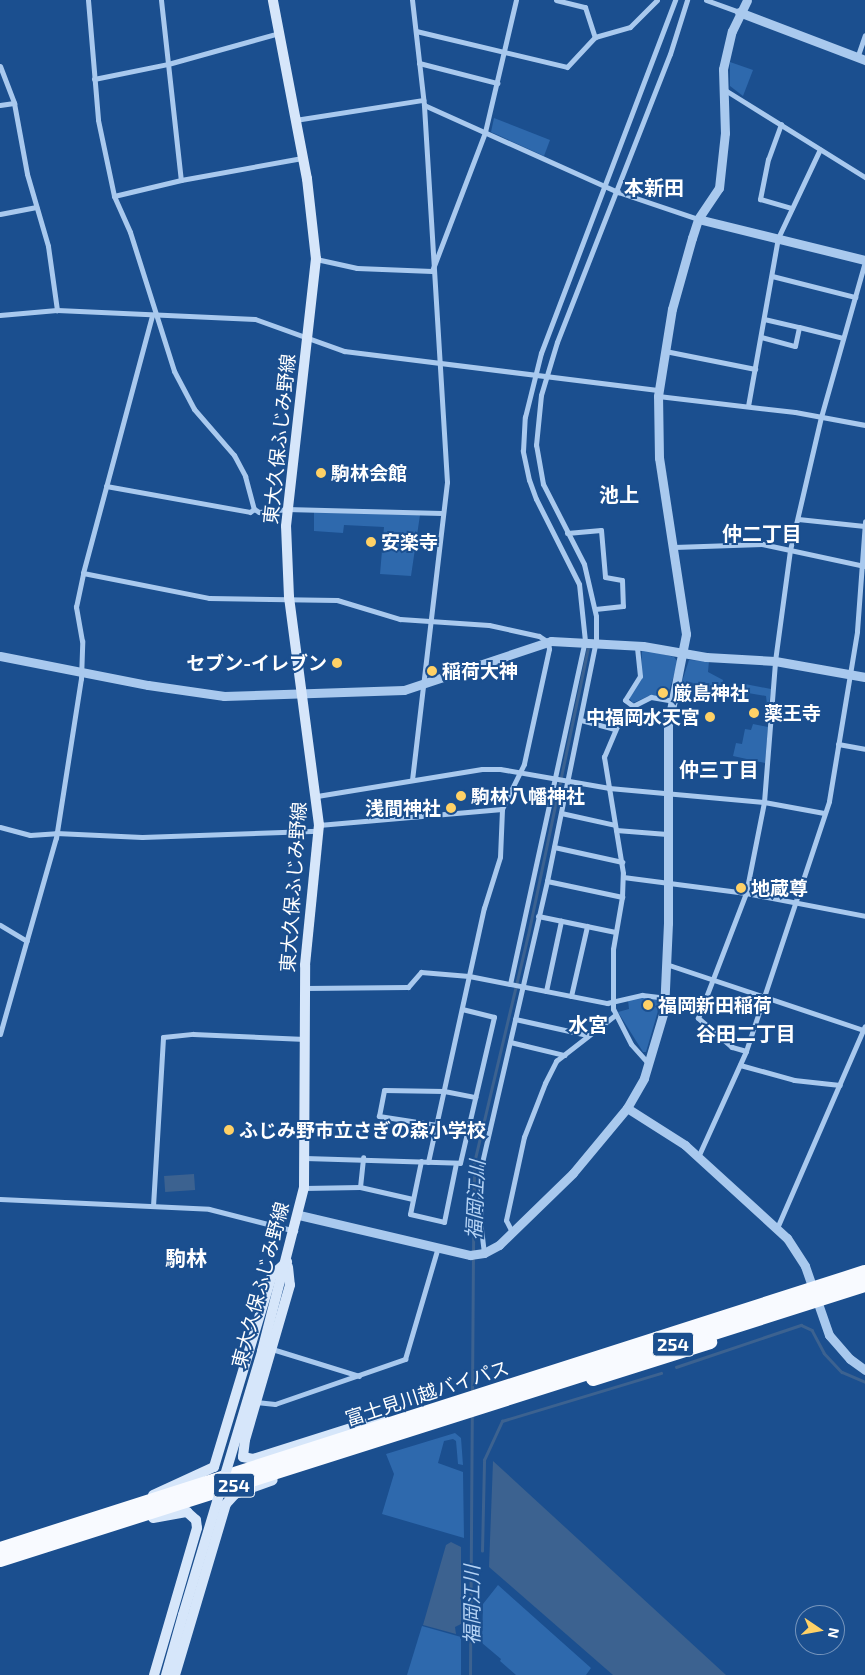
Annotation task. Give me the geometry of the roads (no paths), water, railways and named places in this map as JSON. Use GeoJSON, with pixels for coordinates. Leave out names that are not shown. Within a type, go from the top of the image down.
{"type":"FeatureCollection","features":[{"type":"Feature","properties":{"kind":"highway","name":"254"},"geometry":{"type":"LineString","coordinates":[[814,1291],[865,1263]]}},
{"type":"Feature","properties":{"kind":"highway","name":"富士見川越バイパス"},"geometry":{"type":"LineString","coordinates":[[482,1400],[546,1385],[744,1324],[814,1291],[865,1272]]}},
{"type":"Feature","properties":{"kind":"highway","name":"富士見川越バイパス"},"geometry":{"type":"LineString","coordinates":[[0,1560],[307,1462],[730,1315],[744,1305],[814,1291],[865,1285]]}},
{"type":"Feature","properties":{"kind":"highway","name":"富士見川越バイパス"},"geometry":{"type":"LineString","coordinates":[[0,1549],[415,1416],[468,1405]]}},
{"type":"Feature","properties":{"kind":"main road","name":"東大久保ふじみ野線"},"geometry":{"type":"LineString","coordinates":[[166,1675],[266,1350],[304,1188],[305,988],[318,828],[317,796],[289,597],[286,509],[316,259],[302,158],[272,0]]}},
{"type":"Feature","properties":{"kind":"main road"},"geometry":{"type":"LineString","coordinates":[[132,1506],[214,1467],[272,1275],[287,1261]]}},
{"type":"Feature","properties":{"kind":"main road"},"geometry":{"type":"LineString","coordinates":[[266,1350],[256,1402],[242,1450],[243,1457],[247,1459],[364,1424],[415,1416]]}},
{"type":"Feature","properties":{"kind":"main road"},"geometry":{"type":"LineString","coordinates":[[175,1675],[226,1504],[235,1494],[282,1476],[307,1462]]}},
{"type":"Feature","properties":{"kind":"main road"},"geometry":{"type":"LineString","coordinates":[[60,1540],[98,1535],[169,1514],[192,1514],[196,1520],[196,1534],[154,1675]]}},
{"type":"Feature","properties":{"kind":"street"},"geometry":{"type":"LineString","coordinates":[[88,0],[94,79],[105,164],[114,196],[130,232],[154,316],[182,389],[194,409],[234,455],[245,476],[254,509],[259,512],[286,509],[442,513]]}},
{"type":"Feature","properties":{"kind":"street"},"geometry":{"type":"LineString","coordinates":[[161,0],[181,180]]}},
{"type":"Feature","properties":{"kind":"street"},"geometry":{"type":"LineString","coordinates":[[412,0],[424,103],[432,271],[446,456],[442,513],[412,780]]}},
{"type":"Feature","properties":{"kind":"street"},"geometry":{"type":"LineString","coordinates":[[432,271],[485,132],[516,0]]}},
{"type":"Feature","properties":{"kind":"street"},"geometry":{"type":"LineString","coordinates":[[556,0],[585,7],[594,37]]}},
{"type":"Feature","properties":{"kind":"street"},"geometry":{"type":"LineString","coordinates":[[416,31],[567,66],[594,37],[630,27],[657,0]]}},
{"type":"Feature","properties":{"kind":"street"},"geometry":{"type":"LineString","coordinates":[[477,1254],[480,1222],[481,1168],[516,1019],[516,985],[585,641],[579,584],[536,499],[525,462],[524,417],[533,374],[676,0]]}},
{"type":"Feature","properties":{"kind":"street"},"geometry":{"type":"LineString","coordinates":[[516,985],[547,881],[596,641],[595,609],[584,564],[548,498],[537,458],[536,426],[545,375],[670,54],[687,0]]}},
{"type":"Feature","properties":{"kind":"street"},"geometry":{"type":"LineString","coordinates":[[706,0],[861,60],[865,35]]}},
{"type":"Feature","properties":{"kind":"street"},"geometry":{"type":"LineString","coordinates":[[299,1215],[438,1247],[477,1254],[512,1232],[573,1174],[627,1108],[642,1083],[665,998],[668,725],[684,654],[686,623],[659,458],[658,393],[664,351],[698,219],[719,188],[724,153],[725,90],[723,69],[739,12],[747,0]]}},
{"type":"Feature","properties":{"kind":"street"},"geometry":{"type":"LineString","coordinates":[[94,79],[168,64],[279,33]]}},
{"type":"Feature","properties":{"kind":"street"},"geometry":{"type":"LineString","coordinates":[[420,63],[498,83]]}},
{"type":"Feature","properties":{"kind":"street"},"geometry":{"type":"LineString","coordinates":[[0,66],[14,103],[36,207],[48,246],[57,310]]}},
{"type":"Feature","properties":{"kind":"street"},"geometry":{"type":"LineString","coordinates":[[725,90],[865,177]]}},
{"type":"Feature","properties":{"kind":"street"},"geometry":{"type":"LineString","coordinates":[[0,104],[14,103]]}},
{"type":"Feature","properties":{"kind":"street"},"geometry":{"type":"LineString","coordinates":[[295,120],[424,103],[616,191],[698,219],[865,260],[821,417],[790,550],[775,661],[764,802],[746,893],[698,1018],[732,1047],[746,1051]]}},
{"type":"Feature","properties":{"kind":"street"},"geometry":{"type":"LineString","coordinates":[[781,124],[768,159],[760,199],[792,208]]}},
{"type":"Feature","properties":{"kind":"street"},"geometry":{"type":"LineString","coordinates":[[748,406],[778,238],[820,149]]}},
{"type":"Feature","properties":{"kind":"street"},"geometry":{"type":"LineString","coordinates":[[114,196],[181,180],[302,158]]}},
{"type":"Feature","properties":{"kind":"street"},"geometry":{"type":"LineString","coordinates":[[0,214],[36,207]]}},
{"type":"Feature","properties":{"kind":"street"},"geometry":{"type":"LineString","coordinates":[[316,259],[357,268],[432,271]]}},
{"type":"Feature","properties":{"kind":"street"},"geometry":{"type":"LineString","coordinates":[[772,276],[855,297]]}},
{"type":"Feature","properties":{"kind":"street"},"geometry":{"type":"LineString","coordinates":[[0,315],[57,310],[154,316],[255,319],[344,350],[545,375],[865,425]]}},
{"type":"Feature","properties":{"kind":"street"},"geometry":{"type":"LineString","coordinates":[[0,1034],[56,833],[81,672],[82,641],[76,607],[83,573],[154,316]]}},
{"type":"Feature","properties":{"kind":"street"},"geometry":{"type":"LineString","coordinates":[[764,319],[843,338]]}},
{"type":"Feature","properties":{"kind":"street"},"geometry":{"type":"LineString","coordinates":[[761,338],[795,346],[799,327]]}},
{"type":"Feature","properties":{"kind":"street"},"geometry":{"type":"LineString","coordinates":[[664,351],[755,368]]}},
{"type":"Feature","properties":{"kind":"street"},"geometry":{"type":"LineString","coordinates":[[106,486],[250,512],[254,509]]}},
{"type":"Feature","properties":{"kind":"street"},"geometry":{"type":"LineString","coordinates":[[798,519],[865,526]]}},
{"type":"Feature","properties":{"kind":"street"},"geometry":{"type":"LineString","coordinates":[[698,1157],[746,1051],[824,813],[850,674],[863,566],[865,521]]}},
{"type":"Feature","properties":{"kind":"street"},"geometry":{"type":"LineString","coordinates":[[567,533],[601,530],[604,578],[622,580],[623,606],[595,609]]}},
{"type":"Feature","properties":{"kind":"street"},"geometry":{"type":"LineString","coordinates":[[674,547],[762,544],[863,566]]}},
{"type":"Feature","properties":{"kind":"street"},"geometry":{"type":"LineString","coordinates":[[83,573],[209,598],[289,597],[337,600],[400,620],[429,620],[497,627],[539,636],[548,642],[549,649],[521,771],[502,809],[500,857],[493,875],[469,976],[428,1162]]}},
{"type":"Feature","properties":{"kind":"street"},"geometry":{"type":"LineString","coordinates":[[0,656],[202,694],[389,691],[421,687],[548,642],[585,641],[637,645],[684,654],[775,661],[865,677]]}},
{"type":"Feature","properties":{"kind":"street"},"geometry":{"type":"LineString","coordinates":[[633,706],[625,700],[640,676],[637,645]]}},
{"type":"Feature","properties":{"kind":"street"},"geometry":{"type":"LineString","coordinates":[[648,1064],[631,1044],[615,1015],[612,1002],[615,932],[622,897],[622,862],[604,757],[614,729],[633,706],[651,697],[672,701]]}},
{"type":"Feature","properties":{"kind":"street"},"geometry":{"type":"LineString","coordinates":[[581,720],[614,729]]}},
{"type":"Feature","properties":{"kind":"street"},"geometry":{"type":"LineString","coordinates":[[838,744],[865,749]]}},
{"type":"Feature","properties":{"kind":"street"},"geometry":{"type":"LineString","coordinates":[[317,796],[482,768],[521,771],[609,788],[764,802],[824,813]]}},
{"type":"Feature","properties":{"kind":"street"},"geometry":{"type":"LineString","coordinates":[[0,827],[21,834],[56,833],[177,838],[318,828],[502,809]]}},
{"type":"Feature","properties":{"kind":"street"},"geometry":{"type":"LineString","coordinates":[[561,813],[615,828],[667,834]]}},
{"type":"Feature","properties":{"kind":"street"},"geometry":{"type":"LineString","coordinates":[[554,847],[622,862]]}},
{"type":"Feature","properties":{"kind":"street"},"geometry":{"type":"LineString","coordinates":[[622,877],[746,893],[865,916]]}},
{"type":"Feature","properties":{"kind":"street"},"geometry":{"type":"LineString","coordinates":[[547,881],[622,897]]}},
{"type":"Feature","properties":{"kind":"street"},"geometry":{"type":"LineString","coordinates":[[538,916],[615,932]]}},
{"type":"Feature","properties":{"kind":"street"},"geometry":{"type":"LineString","coordinates":[[546,991],[561,921]]}},
{"type":"Feature","properties":{"kind":"street"},"geometry":{"type":"LineString","coordinates":[[0,925],[27,941]]}},
{"type":"Feature","properties":{"kind":"street"},"geometry":{"type":"LineString","coordinates":[[572,996],[587,926]]}},
{"type":"Feature","properties":{"kind":"street"},"geometry":{"type":"LineString","coordinates":[[666,964],[864,1028],[777,1228]]}},
{"type":"Feature","properties":{"kind":"street"},"geometry":{"type":"LineString","coordinates":[[305,988],[408,987],[421,972],[469,976],[612,1002],[642,995],[665,998]]}},
{"type":"Feature","properties":{"kind":"street"},"geometry":{"type":"LineString","coordinates":[[305,1158],[363,1157],[460,1163],[494,1017],[462,1009]]}},
{"type":"Feature","properties":{"kind":"street"},"geometry":{"type":"LineString","coordinates":[[512,1232],[506,1220],[524,1137],[545,1083],[556,1061],[615,1015]]}},
{"type":"Feature","properties":{"kind":"street"},"geometry":{"type":"LineString","coordinates":[[516,1019],[587,1035]]}},
{"type":"Feature","properties":{"kind":"street"},"geometry":{"type":"LineString","coordinates":[[153,1206],[163,1037],[193,1034],[305,1039]]}},
{"type":"Feature","properties":{"kind":"street"},"geometry":{"type":"LineString","coordinates":[[510,1042],[564,1055]]}},
{"type":"Feature","properties":{"kind":"street"},"geometry":{"type":"LineString","coordinates":[[740,1064],[794,1080],[840,1085]]}},
{"type":"Feature","properties":{"kind":"street"},"geometry":{"type":"LineString","coordinates":[[437,1124],[379,1116],[384,1090],[444,1091],[476,1097]]}},
{"type":"Feature","properties":{"kind":"street"},"geometry":{"type":"LineString","coordinates":[[627,1108],[662,1128],[698,1157],[777,1228],[796,1248],[835,1344],[865,1370]]}},
{"type":"Feature","properties":{"kind":"street"},"geometry":{"type":"LineString","coordinates":[[360,1187],[363,1157]]}},
{"type":"Feature","properties":{"kind":"street"},"geometry":{"type":"LineString","coordinates":[[421,1161],[410,1214],[444,1222],[456,1163]]}},
{"type":"Feature","properties":{"kind":"street"},"geometry":{"type":"LineString","coordinates":[[304,1188],[360,1187],[413,1199]]}},
{"type":"Feature","properties":{"kind":"street"},"geometry":{"type":"LineString","coordinates":[[0,1198],[209,1209],[295,1231]]}},
{"type":"Feature","properties":{"kind":"street"},"geometry":{"type":"LineString","coordinates":[[256,1402],[274,1404],[400,1362],[408,1355],[438,1247]]}},
{"type":"Feature","properties":{"kind":"street"},"geometry":{"type":"LineString","coordinates":[[266,1350],[360,1376]]}},
{"type":"Feature","properties":{"kind":"waterway","name":"福岡江川"},"geometry":{"type":"LineString","coordinates":[[473,1251],[474,1163],[528,935],[588,648]]}},
{"type":"Feature","properties":{"kind":"waterway","name":"福岡江川"},"geometry":{"type":"LineString","coordinates":[[472,1394],[473,1257]]}},
{"type":"Feature","properties":{"kind":"waterway"},"geometry":{"type":"LineString","coordinates":[[676,1367],[801,1325],[812,1330],[824,1353],[842,1372],[865,1382]]}},
{"type":"Feature","properties":{"kind":"waterway"},"geometry":{"type":"LineString","coordinates":[[482,1551],[484,1460],[502,1421],[661,1373]]}},
{"type":"Feature","properties":{"kind":"waterway","name":"福岡江川"},"geometry":{"type":"LineString","coordinates":[[470,1675],[472,1414]]}},
{"type":"Feature","properties":{"kind":"place","name":"駒林会館"},"geometry":{"type":"Point","coordinates":[321,473]}},
{"type":"Feature","properties":{"kind":"place","name":"安楽寺"},"geometry":{"type":"Point","coordinates":[371,542]}},
{"type":"Feature","properties":{"kind":"place","name":"セブン-イレブン"},"geometry":{"type":"Point","coordinates":[337,663]}},
{"type":"Feature","properties":{"kind":"place","name":"稲荷大神"},"geometry":{"type":"Point","coordinates":[432,671]}},
{"type":"Feature","properties":{"kind":"place","name":"厳島神社"},"geometry":{"type":"Point","coordinates":[663,693]}},
{"type":"Feature","properties":{"kind":"place","name":"薬王寺"},"geometry":{"type":"Point","coordinates":[754,713]}},
{"type":"Feature","properties":{"kind":"place","name":"中福岡水天宮"},"geometry":{"type":"Point","coordinates":[710,717]}},
{"type":"Feature","properties":{"kind":"place","name":"駒林八幡神社"},"geometry":{"type":"Point","coordinates":[461,796]}},
{"type":"Feature","properties":{"kind":"place","name":"浅間神社"},"geometry":{"type":"Point","coordinates":[451,808]}},
{"type":"Feature","properties":{"kind":"place","name":"地蔵尊"},"geometry":{"type":"Point","coordinates":[741,888]}},
{"type":"Feature","properties":{"kind":"place","name":"福岡新田稲荷"},"geometry":{"type":"Point","coordinates":[648,1005]}},
{"type":"Feature","properties":{"kind":"place","name":"ふじみ野市立さぎの森小学校"},"geometry":{"type":"Point","coordinates":[229,1130]}},
{"type":"Feature","properties":{"kind":"district","name":"本新田"},"geometry":{"type":"Point","coordinates":[654,187]}},
{"type":"Feature","properties":{"kind":"district","name":"池上"},"geometry":{"type":"Point","coordinates":[619,494]}},
{"type":"Feature","properties":{"kind":"district","name":"仲二丁目"},"geometry":{"type":"Point","coordinates":[762,533]}},
{"type":"Feature","properties":{"kind":"district","name":"仲三丁目"},"geometry":{"type":"Point","coordinates":[719,769]}},
{"type":"Feature","properties":{"kind":"district","name":"水宮"},"geometry":{"type":"Point","coordinates":[588,1024]}},
{"type":"Feature","properties":{"kind":"district","name":"谷田二丁目"},"geometry":{"type":"Point","coordinates":[746,1033]}},
{"type":"Feature","properties":{"kind":"district","name":"駒林"},"geometry":{"type":"Point","coordinates":[186,1258]}}]}
